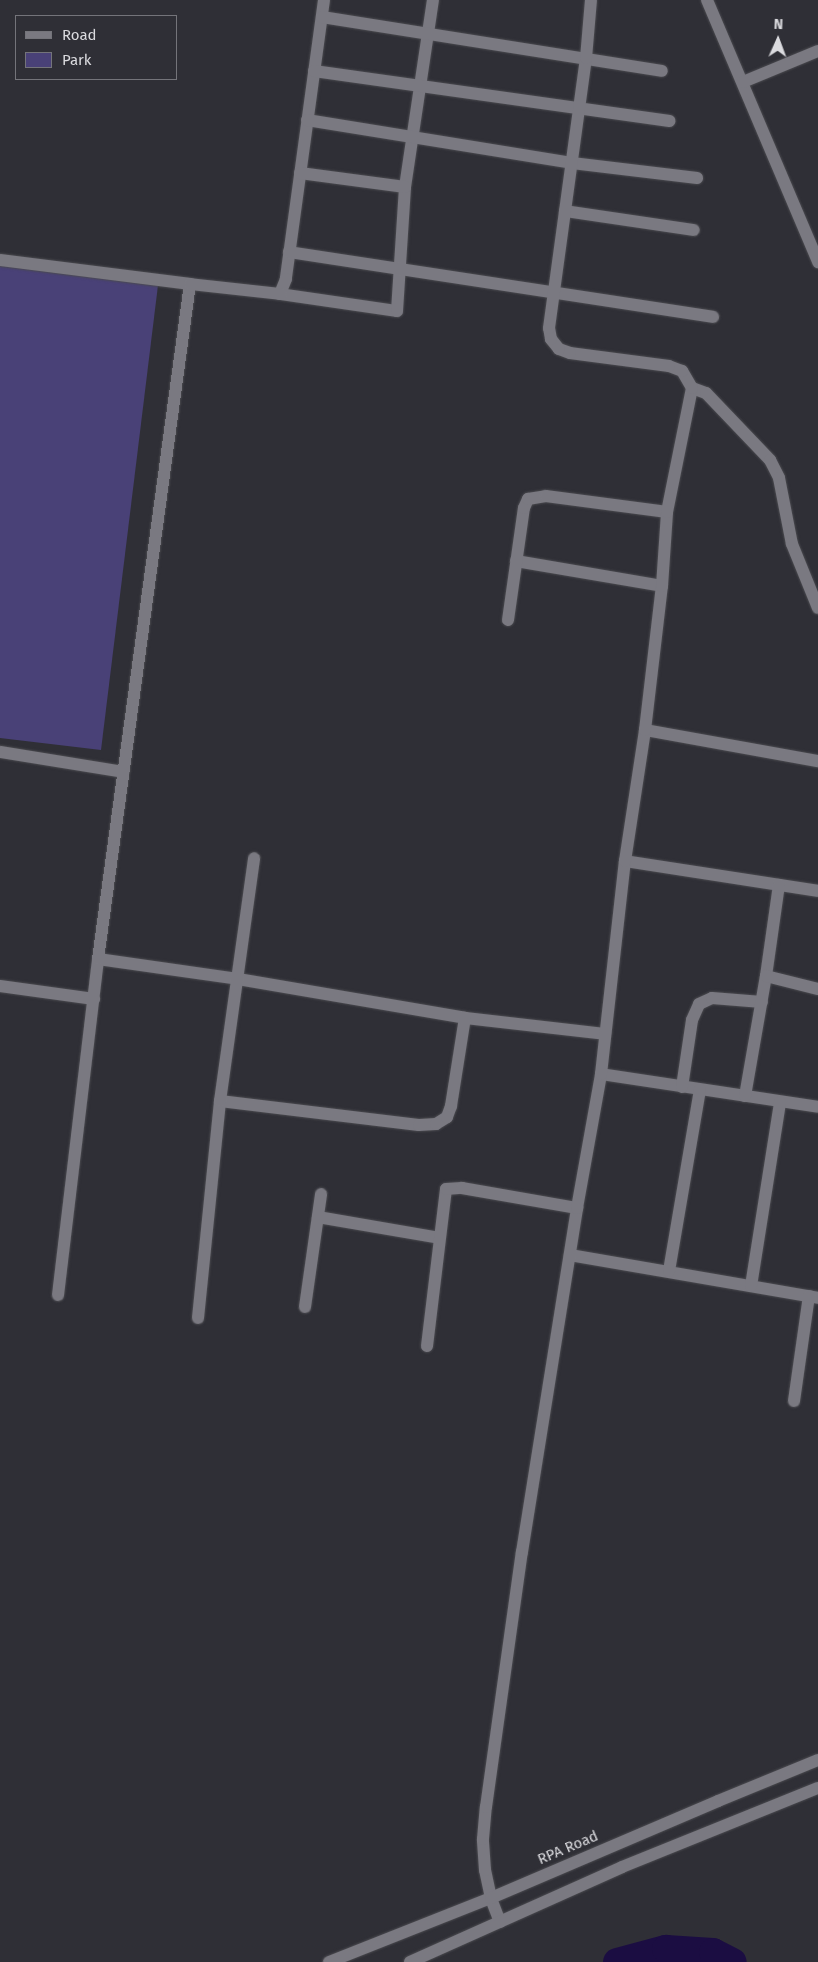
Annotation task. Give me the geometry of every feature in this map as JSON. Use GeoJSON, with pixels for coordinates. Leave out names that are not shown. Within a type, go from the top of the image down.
{"type":"FeatureCollection","features":[{"type":"Feature","properties":{"kind":"street"},"geometry":{"type":"LineString","coordinates":[[280,294],[286,279],[324,0]]}},
{"type":"Feature","properties":{"kind":"street"},"geometry":{"type":"LineString","coordinates":[[0,260],[280,294],[397,311],[405,187],[433,0]]}},
{"type":"Feature","properties":{"kind":"street"},"geometry":{"type":"LineString","coordinates":[[591,0],[586,58],[553,294],[549,328],[551,339],[559,349],[570,352],[669,366],[682,371],[692,388],[706,393],[770,460],[779,478],[792,544],[818,608]]}},
{"type":"Feature","properties":{"kind":"street"},"geometry":{"type":"LineString","coordinates":[[707,0],[817,259]]}},
{"type":"Feature","properties":{"kind":"street"},"geometry":{"type":"LineString","coordinates":[[322,17],[662,70]]}},
{"type":"Feature","properties":{"kind":"street"},"geometry":{"type":"LineString","coordinates":[[743,82],[818,52]]}},
{"type":"Feature","properties":{"kind":"street"},"geometry":{"type":"LineString","coordinates":[[314,71],[579,106],[670,121]]}},
{"type":"Feature","properties":{"kind":"street"},"geometry":{"type":"LineString","coordinates":[[307,120],[572,163],[697,178]]}},
{"type":"Feature","properties":{"kind":"street"},"geometry":{"type":"LineString","coordinates":[[300,173],[405,187]]}},
{"type":"Feature","properties":{"kind":"street"},"geometry":{"type":"LineString","coordinates":[[565,211],[694,230]]}},
{"type":"Feature","properties":{"kind":"street"},"geometry":{"type":"LineString","coordinates":[[289,252],[553,294],[713,317]]}},
{"type":"Feature","properties":{"kind":"street"},"geometry":{"type":"LineString","coordinates":[[58,1295],[98,959],[190,284]]}},
{"type":"Feature","properties":{"kind":"street"},"geometry":{"type":"LineString","coordinates":[[500,1922],[491,1898],[483,1839],[486,1808],[521,1561],[576,1208],[601,1074],[625,861],[645,730],[662,586],[667,512],[692,388]]}},
{"type":"Feature","properties":{"kind":"street"},"geometry":{"type":"LineString","coordinates":[[508,620],[516,561],[528,499],[546,496],[667,512]]}},
{"type":"Feature","properties":{"kind":"street"},"geometry":{"type":"LineString","coordinates":[[516,561],[662,586]]}},
{"type":"Feature","properties":{"kind":"street"},"geometry":{"type":"LineString","coordinates":[[645,730],[818,760]]}},
{"type":"Feature","properties":{"kind":"street"},"geometry":{"type":"LineString","coordinates":[[0,752],[123,772]]}},
{"type":"Feature","properties":{"kind":"street"},"geometry":{"type":"LineString","coordinates":[[198,1318],[220,1101],[254,858]]}},
{"type":"Feature","properties":{"kind":"street"},"geometry":{"type":"LineString","coordinates":[[625,861],[818,891]]}},
{"type":"Feature","properties":{"kind":"street"},"geometry":{"type":"LineString","coordinates":[[745,1096],[762,1002],[779,885]]}},
{"type":"Feature","properties":{"kind":"street"},"geometry":{"type":"LineString","coordinates":[[98,959],[238,979],[465,1018],[605,1034]]}},
{"type":"Feature","properties":{"kind":"street"},"geometry":{"type":"LineString","coordinates":[[766,976],[818,989]]}},
{"type":"Feature","properties":{"kind":"street"},"geometry":{"type":"LineString","coordinates":[[0,986],[94,999]]}},
{"type":"Feature","properties":{"kind":"street"},"geometry":{"type":"LineString","coordinates":[[682,1087],[692,1020],[699,1004],[712,998],[762,1002]]}},
{"type":"Feature","properties":{"kind":"street"},"geometry":{"type":"LineString","coordinates":[[220,1101],[419,1125],[436,1124],[447,1117],[452,1106],[465,1018]]}},
{"type":"Feature","properties":{"kind":"street"},"geometry":{"type":"LineString","coordinates":[[601,1074],[818,1107]]}},
{"type":"Feature","properties":{"kind":"street"},"geometry":{"type":"LineString","coordinates":[[669,1271],[700,1090]]}},
{"type":"Feature","properties":{"kind":"street"},"geometry":{"type":"LineString","coordinates":[[751,1286],[780,1102]]}},
{"type":"Feature","properties":{"kind":"street"},"geometry":{"type":"LineString","coordinates":[[427,1346],[446,1189],[462,1188],[576,1208]]}},
{"type":"Feature","properties":{"kind":"street"},"geometry":{"type":"LineString","coordinates":[[306,1306],[321,1194]]}},
{"type":"Feature","properties":{"kind":"street"},"geometry":{"type":"LineString","coordinates":[[318,1218],[439,1238]]}},
{"type":"Feature","properties":{"kind":"street"},"geometry":{"type":"LineString","coordinates":[[570,1255],[814,1297],[794,1401]]}},
{"type":"Feature","properties":{"kind":"street","name":"RPA Road"},"geometry":{"type":"LineString","coordinates":[[329,1962],[491,1898],[818,1760]]}},
{"type":"Feature","properties":{"kind":"street"},"geometry":{"type":"LineString","coordinates":[[410,1962],[622,1867],[818,1788]]}},
{"type":"Feature","properties":{"kind":"green space"},"geometry":{"type":"Polygon","coordinates":[[[0,257],[159,277],[101,750],[0,738],[0,257]]]}},
{"type":"Feature","properties":{"kind":"waterway"},"geometry":{"type":"LineString","coordinates":[[617,1962],[666,1949],[713,1952],[733,1962]]}}]}
